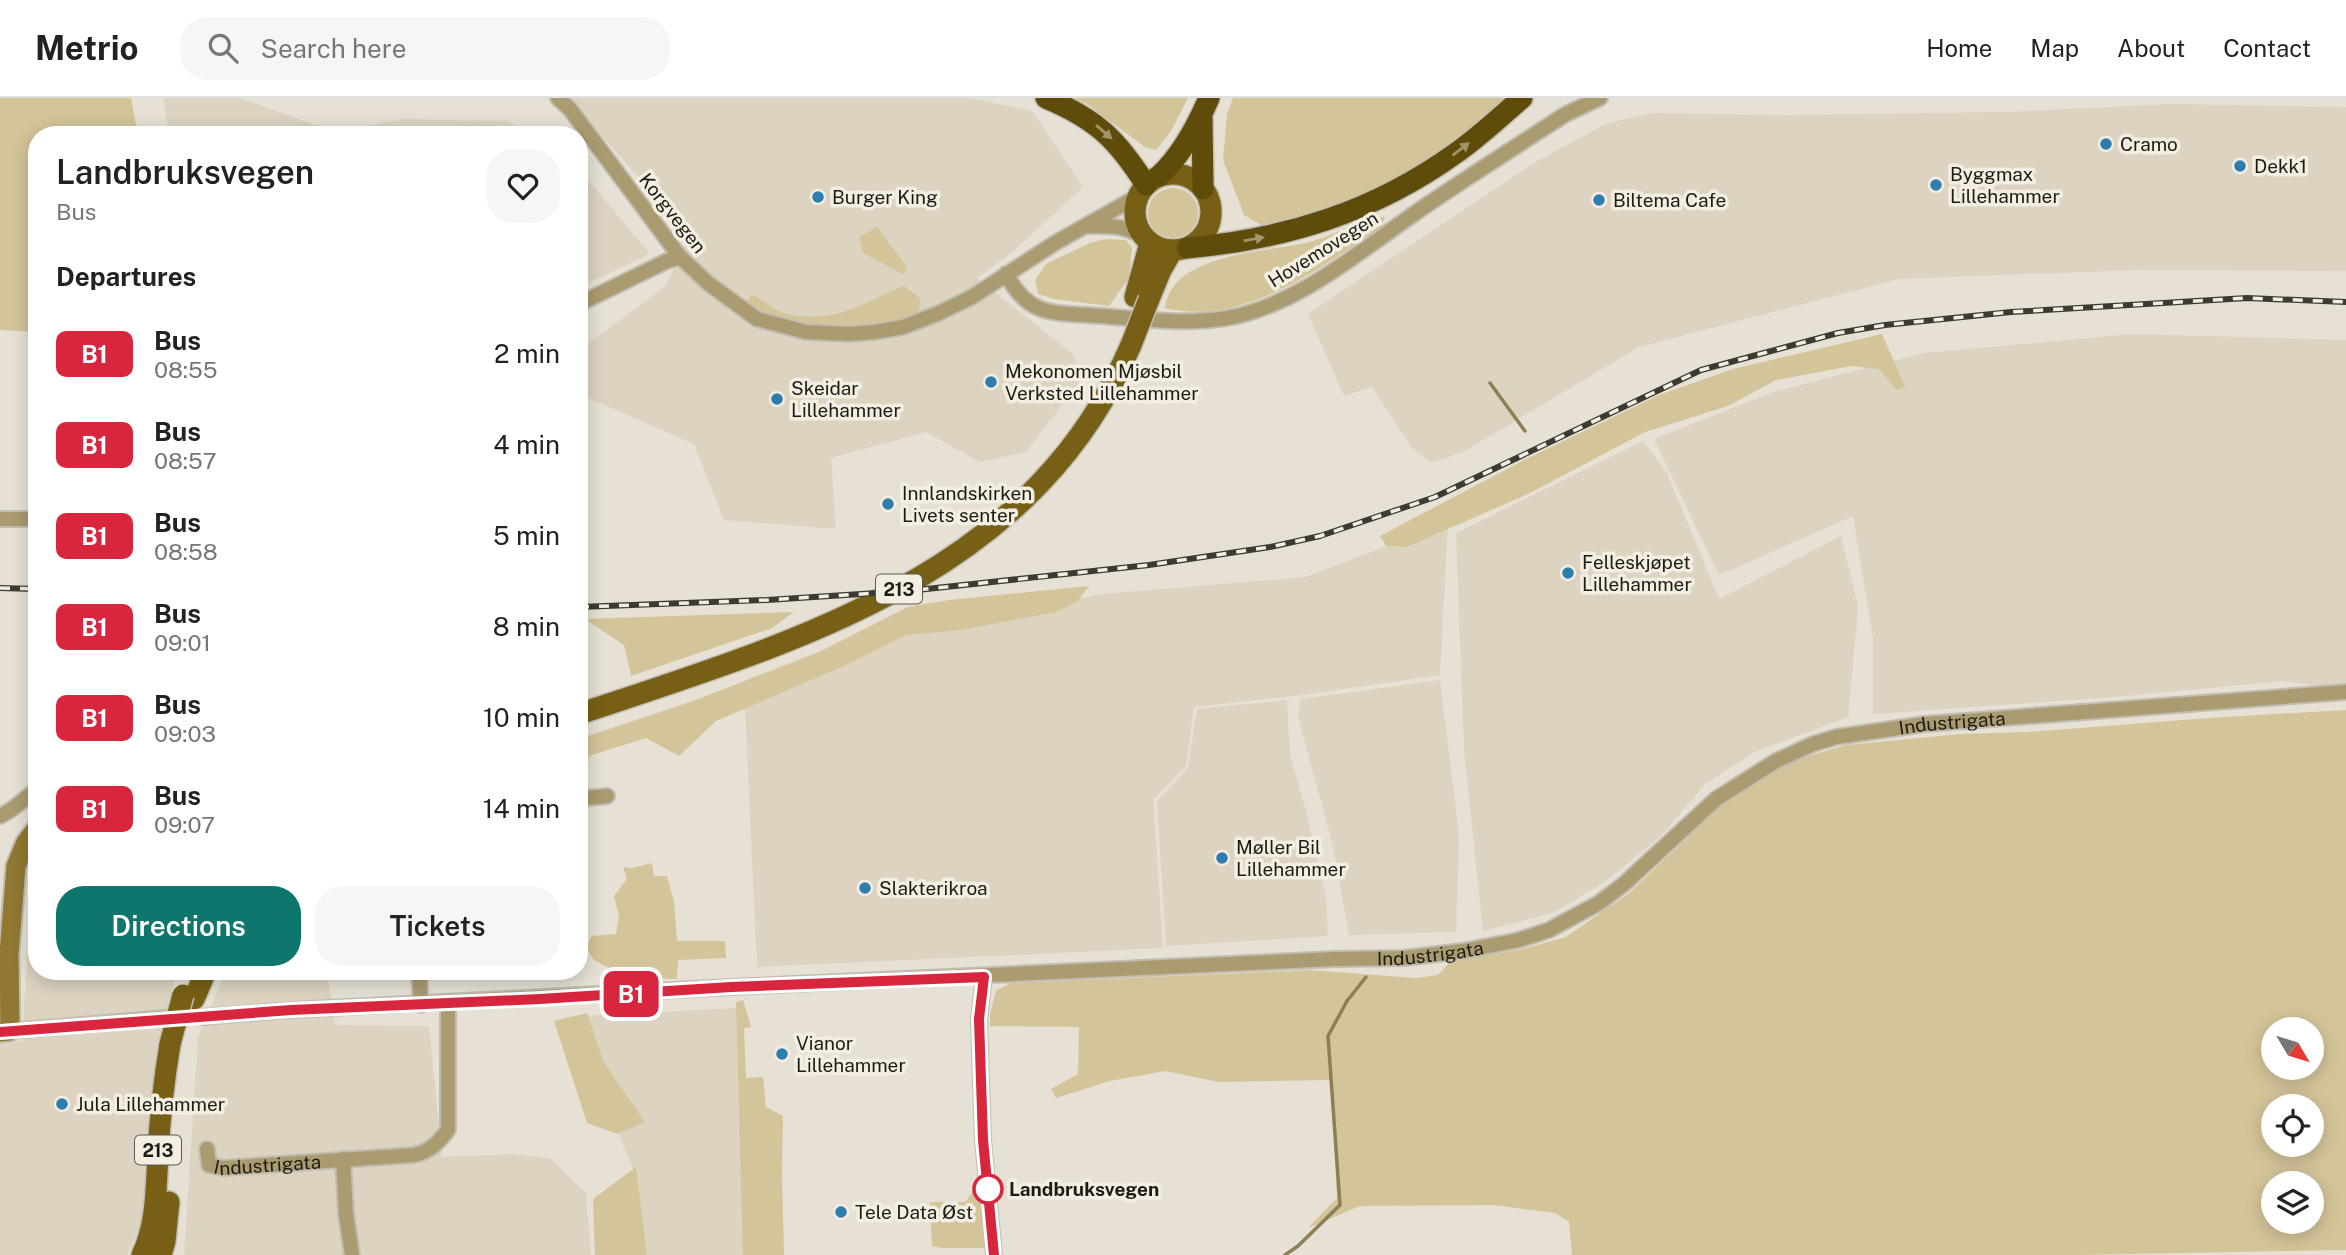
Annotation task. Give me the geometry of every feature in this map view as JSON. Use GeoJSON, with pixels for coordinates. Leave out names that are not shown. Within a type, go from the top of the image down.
{"type":"FeatureCollection","features":[{"type":"Feature","properties":{"kind":"highway"},"geometry":{"type":"LineString","coordinates":[[1046,98],[1088,118],[1107,134],[1124,151],[1148,186],[1174,163],[1206,105]]}},
{"type":"Feature","properties":{"kind":"highway"},"geometry":{"type":"LineString","coordinates":[[1180,249],[1288,232],[1368,205],[1402,188],[1457,153],[1522,98]]}},
{"type":"Feature","properties":{"kind":"highway"},"geometry":{"type":"LineString","coordinates":[[1203,190],[1201,158],[1206,105]]}},
{"type":"Feature","properties":{"kind":"main road"},"geometry":{"type":"LineString","coordinates":[[1180,249],[1158,248],[1139,230],[1135,219],[1148,186],[1180,175],[1193,180],[1203,190]]}},
{"type":"Feature","properties":{"kind":"main road","name":"213"},"geometry":{"type":"LineString","coordinates":[[588,711],[790,642],[861,610],[943,562],[996,524],[1051,474],[1096,413],[1142,298],[1161,270],[1180,249],[1200,240],[1208,227],[1211,211],[1208,196],[1203,190]]}},
{"type":"Feature","properties":{"kind":"main road","name":"213"},"geometry":{"type":"LineString","coordinates":[[1142,298],[1148,241]]}},
{"type":"Feature","properties":{"kind":"main road","name":"213"},"geometry":{"type":"LineString","coordinates":[[588,698],[786,631],[855,600],[937,552],[989,515],[1043,466],[1064,439],[1124,344]]}},
{"type":"Feature","properties":{"kind":"main road","name":"213"},"geometry":{"type":"LineString","coordinates":[[192,980],[193,1004]]}},
{"type":"Feature","properties":{"kind":"main road","name":"213"},"geometry":{"type":"LineString","coordinates":[[142,1255],[150,1237],[154,1212],[160,1115],[176,1045],[202,980]]}},
{"type":"Feature","properties":{"kind":"main road","name":"213"},"geometry":{"type":"LineString","coordinates":[[161,1255],[167,1226],[176,1045]]}},
{"type":"Feature","properties":{"kind":"street","name":"Korgvegen"},"geometry":{"type":"LineString","coordinates":[[558,98],[570,108],[583,126]]}},
{"type":"Feature","properties":{"kind":"street","name":"Hovemovegen"},"geometry":{"type":"LineString","coordinates":[[1006,274],[1021,298],[1031,306],[1050,311],[1200,321],[1248,313],[1315,281],[1566,114],[1600,98]]}},
{"type":"Feature","properties":{"kind":"street","name":"Korgvegen"},"geometry":{"type":"LineString","coordinates":[[588,132],[680,257],[709,284],[757,319],[806,332],[875,332],[903,327],[949,309],[1088,226],[1148,186]]}},
{"type":"Feature","properties":{"kind":"street"},"geometry":{"type":"LineString","coordinates":[[1088,226],[1126,227],[1148,241]]}},
{"type":"Feature","properties":{"kind":"street"},"geometry":{"type":"LineString","coordinates":[[588,300],[680,257]]}},
{"type":"Feature","properties":{"kind":"street"},"geometry":{"type":"LineString","coordinates":[[0,519],[28,519]]}},
{"type":"Feature","properties":{"kind":"street","name":"Industrigata"},"geometry":{"type":"LineString","coordinates":[[193,1004],[291,1010],[421,1005],[731,987],[1403,958],[1462,951],[1519,940],[1549,930],[1599,902],[1624,884],[1716,799],[1776,761],[1813,744],[1857,733],[1925,724],[2346,692]]}},
{"type":"Feature","properties":{"kind":"street"},"geometry":{"type":"LineString","coordinates":[[0,816],[13,810],[28,796]]}},
{"type":"Feature","properties":{"kind":"street"},"geometry":{"type":"LineString","coordinates":[[588,798],[607,796]]}},
{"type":"Feature","properties":{"kind":"street"},"geometry":{"type":"LineString","coordinates":[[28,839],[16,866],[5,1031],[164,1018]]}},
{"type":"Feature","properties":{"kind":"street"},"geometry":{"type":"LineString","coordinates":[[984,977],[979,1019],[983,1140],[994,1255]]}},
{"type":"Feature","properties":{"kind":"street"},"geometry":{"type":"LineString","coordinates":[[420,980],[421,1005]]}},
{"type":"Feature","properties":{"kind":"street","name":"Industrigata"},"geometry":{"type":"LineString","coordinates":[[207,1149],[209,1165],[223,1168],[426,1152],[438,1144],[448,1130],[447,1003]]}},
{"type":"Feature","properties":{"kind":"street","name":"Industrigata"},"geometry":{"type":"LineString","coordinates":[[343,1159],[346,1214],[352,1255]]}},
{"type":"Feature","properties":{"kind":"shaded area"},"geometry":{"type":"Polygon","coordinates":[[[0,98],[131,98],[136,126],[28,126],[28,332],[0,330],[0,98]]]}},
{"type":"Feature","properties":{"kind":"shaded area"},"geometry":{"type":"Polygon","coordinates":[[[164,98],[240,98],[318,126],[167,126],[164,98]]]}},
{"type":"Feature","properties":{"kind":"shaded area"},"geometry":{"type":"Polygon","coordinates":[[[569,98],[970,98],[1032,111],[1083,187],[1010,254],[977,278],[1073,354],[1083,378],[1026,452],[980,462],[926,432],[831,458],[836,529],[724,520],[694,444],[588,398],[588,343],[666,286],[688,234],[569,98]]]}},
{"type":"Feature","properties":{"kind":"shaded area"},"geometry":{"type":"Polygon","coordinates":[[[1073,98],[1188,98],[1171,131],[1156,150],[1145,147],[1087,104],[1073,98]]]}},
{"type":"Feature","properties":{"kind":"shaded area"},"geometry":{"type":"Polygon","coordinates":[[[1233,98],[1507,98],[1454,144],[1392,183],[1350,202],[1267,228],[1244,215],[1223,160],[1227,114],[1233,98]]]}},
{"type":"Feature","properties":{"kind":"shaded area"},"geometry":{"type":"Polygon","coordinates":[[[2170,104],[2346,107],[2346,271],[2136,270],[1899,279],[1639,347],[1463,452],[1430,463],[1412,448],[1372,387],[1344,396],[1308,314],[1537,161],[1608,123],[1652,113],[1787,115],[2007,112],[2170,104]]]}},
{"type":"Feature","properties":{"kind":"shaded area"},"geometry":{"type":"Polygon","coordinates":[[[404,119],[506,121],[515,126],[367,126],[404,119]]]}},
{"type":"Feature","properties":{"kind":"shaded area"},"geometry":{"type":"Polygon","coordinates":[[[588,180],[650,254],[588,283],[588,180]]]}},
{"type":"Feature","properties":{"kind":"shaded area"},"geometry":{"type":"Polygon","coordinates":[[[1173,188],[1191,195],[1198,213],[1191,231],[1173,238],[1155,231],[1148,213],[1155,195],[1173,188]]]}},
{"type":"Feature","properties":{"kind":"shaded area"},"geometry":{"type":"Polygon","coordinates":[[[1385,217],[1381,227],[1332,260],[1252,302],[1194,312],[1165,308],[1172,289],[1185,275],[1204,265],[1249,252],[1313,241],[1366,221],[1385,217]]]}},
{"type":"Feature","properties":{"kind":"shaded area"},"geometry":{"type":"Polygon","coordinates":[[[877,227],[906,266],[905,273],[863,253],[859,237],[877,227]]]}},
{"type":"Feature","properties":{"kind":"shaded area"},"geometry":{"type":"Polygon","coordinates":[[[1105,239],[1126,240],[1132,248],[1129,278],[1109,306],[1054,299],[1038,294],[1035,280],[1046,264],[1090,243],[1105,239]]]}},
{"type":"Feature","properties":{"kind":"shaded area"},"geometry":{"type":"Polygon","coordinates":[[[904,286],[920,298],[919,308],[914,314],[890,324],[860,328],[816,328],[791,323],[756,311],[749,307],[748,301],[751,295],[784,313],[818,317],[847,311],[904,286]]]}},
{"type":"Feature","properties":{"kind":"shaded area"},"geometry":{"type":"Polygon","coordinates":[[[1882,334],[1905,387],[1896,390],[1879,369],[1851,366],[1776,380],[1728,406],[1645,432],[1532,492],[1407,547],[1386,546],[1380,536],[1528,458],[1659,395],[1733,369],[1882,334]]]}},
{"type":"Feature","properties":{"kind":"shaded area"},"geometry":{"type":"Polygon","coordinates":[[[2132,334],[2346,340],[2346,690],[2284,681],[2116,697],[1873,714],[1873,638],[1853,516],[1719,575],[1654,439],[1773,392],[1924,353],[2132,334]]]}},
{"type":"Feature","properties":{"kind":"shaded area"},"geometry":{"type":"Polygon","coordinates":[[[1643,441],[1667,473],[1719,599],[1841,536],[1858,607],[1848,717],[1755,752],[1705,784],[1662,835],[1606,881],[1553,913],[1483,931],[1464,750],[1456,533],[1643,441]]]}},
{"type":"Feature","properties":{"kind":"shaded area"},"geometry":{"type":"Polygon","coordinates":[[[1448,523],[1440,675],[1303,695],[1194,707],[1186,766],[1153,800],[1163,948],[757,967],[745,705],[906,632],[1102,594],[1305,577],[1448,523]]]}},
{"type":"Feature","properties":{"kind":"shaded area"},"geometry":{"type":"Polygon","coordinates":[[[1089,586],[1077,602],[1056,612],[961,630],[906,635],[844,666],[716,721],[679,756],[646,738],[589,756],[588,763],[588,736],[696,700],[821,651],[908,607],[949,600],[1089,586]]]}},
{"type":"Feature","properties":{"kind":"shaded area"},"geometry":{"type":"Polygon","coordinates":[[[794,612],[772,628],[631,676],[624,645],[588,619],[794,612]]]}},
{"type":"Feature","properties":{"kind":"shaded area"},"geometry":{"type":"Polygon","coordinates":[[[1440,680],[1459,835],[1456,932],[1349,935],[1333,846],[1298,716],[1301,699],[1440,680]]]}},
{"type":"Feature","properties":{"kind":"shaded area"},"geometry":{"type":"Polygon","coordinates":[[[1287,700],[1290,755],[1326,898],[1328,936],[1166,946],[1157,801],[1188,768],[1197,709],[1287,700]]]}},
{"type":"Feature","properties":{"kind":"shaded area"},"geometry":{"type":"Polygon","coordinates":[[[2346,710],[2346,1250],[2079,1255],[1572,1255],[1569,1222],[1555,1213],[1494,1205],[1360,1206],[1308,1228],[1337,1198],[1331,1080],[1219,1082],[1165,1071],[1110,1081],[1056,1098],[1051,1089],[1078,1074],[1079,1027],[990,1026],[996,991],[1011,983],[1310,970],[1415,978],[1438,975],[1450,962],[1522,949],[1566,937],[1628,894],[1725,802],[1788,762],[1846,745],[1960,734],[2029,732],[2346,710]]]}},
{"type":"Feature","properties":{"kind":"shaded area"},"geometry":{"type":"Polygon","coordinates":[[[652,863],[654,876],[667,876],[674,902],[677,941],[725,941],[726,958],[678,960],[677,979],[629,979],[594,960],[588,950],[588,943],[592,936],[616,934],[619,916],[614,896],[627,879],[623,867],[632,868],[652,863]]]}},
{"type":"Feature","properties":{"kind":"shaded area"},"geometry":{"type":"Polygon","coordinates":[[[28,944],[28,980],[175,980],[161,1031],[147,1211],[127,1255],[0,1255],[0,1044],[22,1041],[28,944]]]}},
{"type":"Feature","properties":{"kind":"shaded area"},"geometry":{"type":"Polygon","coordinates":[[[222,980],[328,980],[335,1025],[429,1026],[442,1157],[514,1154],[551,1159],[586,1193],[591,1255],[184,1255],[198,1037],[222,980]]]}},
{"type":"Feature","properties":{"kind":"shaded area"},"geometry":{"type":"Polygon","coordinates":[[[743,1000],[751,1027],[744,1028],[746,1078],[763,1077],[766,1107],[783,1116],[784,1255],[743,1255],[736,1002],[743,1000]]]}},
{"type":"Feature","properties":{"kind":"shaded area"},"geometry":{"type":"Polygon","coordinates":[[[738,1008],[745,1255],[644,1255],[634,1172],[616,1126],[581,1016],[738,1008]]]}},
{"type":"Feature","properties":{"kind":"shaded area"},"geometry":{"type":"Polygon","coordinates":[[[587,1013],[604,1063],[645,1122],[617,1134],[587,1123],[554,1021],[587,1013]]]}},
{"type":"Feature","properties":{"kind":"shaded area"},"geometry":{"type":"Polygon","coordinates":[[[636,1167],[647,1255],[595,1255],[593,1199],[636,1167]]]}},
{"type":"Feature","properties":{"kind":"shaded area"},"geometry":{"type":"Polygon","coordinates":[[[977,1184],[984,1188],[988,1242],[984,1248],[932,1246],[930,1202],[966,1202],[977,1184]]]}},
{"type":"Feature","properties":{"kind":"waterway"},"geometry":{"type":"LineString","coordinates":[[1490,383],[1525,431]]}},
{"type":"Feature","properties":{"kind":"waterway"},"geometry":{"type":"LineString","coordinates":[[1285,1255],[1340,1205],[1328,1036],[1347,1001],[1366,977]]}},
{"type":"Feature","properties":{"kind":"railway"},"geometry":{"type":"LineString","coordinates":[[588,607],[908,591],[1149,565],[1270,547],[1320,536],[1435,497],[1701,370],[1838,333],[1885,325],[2011,312],[2247,298],[2346,302]]}},
{"type":"Feature","properties":{"kind":"railway"},"geometry":{"type":"LineString","coordinates":[[0,588],[28,589]]}},
{"type":"Feature","properties":{"kind":"bus line","name":"B1"},"geometry":{"type":"LineString","coordinates":[[0,1032],[291,1010],[984,977],[979,1019],[983,1140],[994,1255]]}},
{"type":"Feature","properties":{"kind":"place","name":"Cramo"},"geometry":{"type":"Point","coordinates":[2106,144]}},
{"type":"Feature","properties":{"kind":"place","name":"Dekk1"},"geometry":{"type":"Point","coordinates":[2240,166]}},
{"type":"Feature","properties":{"kind":"place","name":"Byggmax Lillehammer"},"geometry":{"type":"Point","coordinates":[1936,185]}},
{"type":"Feature","properties":{"kind":"place","name":"Burger King"},"geometry":{"type":"Point","coordinates":[818,197]}},
{"type":"Feature","properties":{"kind":"place","name":"Biltema Cafe"},"geometry":{"type":"Point","coordinates":[1599,200]}},
{"type":"Feature","properties":{"kind":"place","name":"Mekonomen Mjøsbil Verksted Lillehammer"},"geometry":{"type":"Point","coordinates":[991,382]}},
{"type":"Feature","properties":{"kind":"place","name":"Skeidar Lillehammer"},"geometry":{"type":"Point","coordinates":[777,399]}},
{"type":"Feature","properties":{"kind":"place","name":"Innlandskirken Livets senter"},"geometry":{"type":"Point","coordinates":[888,504]}},
{"type":"Feature","properties":{"kind":"place","name":"Felleskjøpet Lillehammer"},"geometry":{"type":"Point","coordinates":[1568,573]}},
{"type":"Feature","properties":{"kind":"place","name":"Møller Bil Lillehammer"},"geometry":{"type":"Point","coordinates":[1222,858]}},
{"type":"Feature","properties":{"kind":"place","name":"Slakterikroa"},"geometry":{"type":"Point","coordinates":[865,888]}},
{"type":"Feature","properties":{"kind":"place","name":"Vianor Lillehammer"},"geometry":{"type":"Point","coordinates":[782,1054]}},
{"type":"Feature","properties":{"kind":"place","name":"Jula Lillehammer"},"geometry":{"type":"Point","coordinates":[62,1104]}},
{"type":"Feature","properties":{"kind":"place","name":"Landbruksvegen"},"geometry":{"type":"Point","coordinates":[988,1189]}},
{"type":"Feature","properties":{"kind":"place","name":"Tele Data Øst"},"geometry":{"type":"Point","coordinates":[841,1212]}}]}
